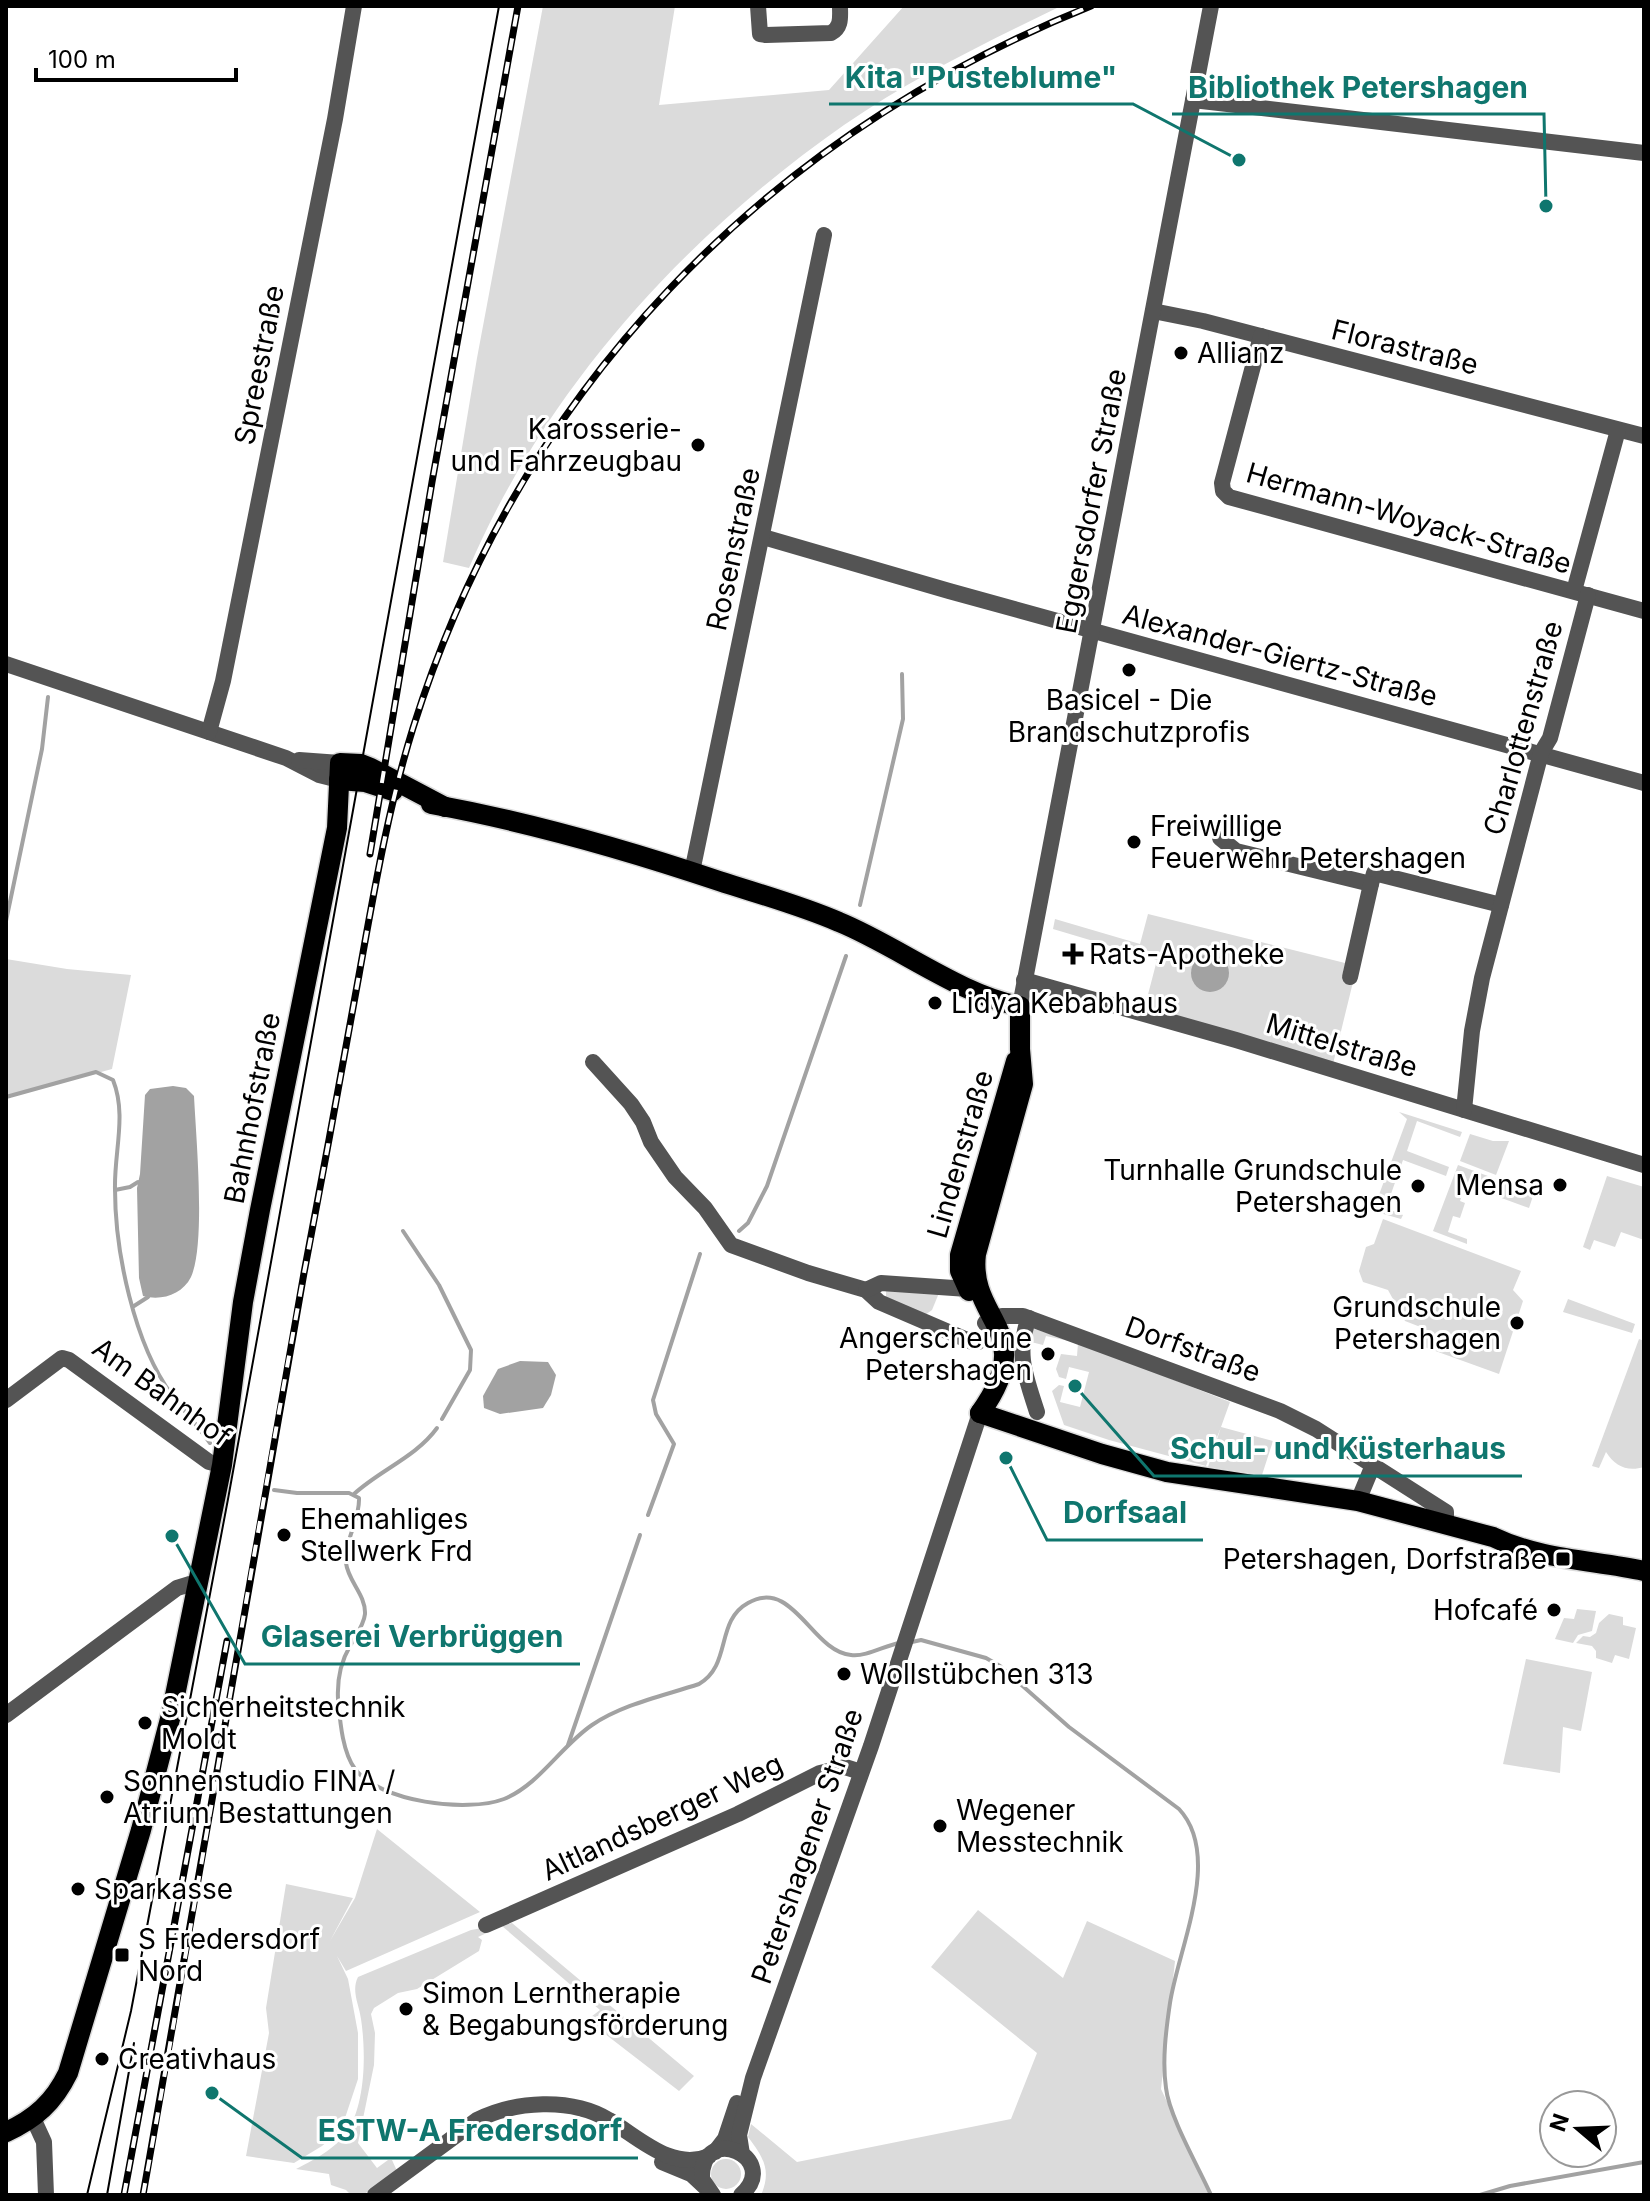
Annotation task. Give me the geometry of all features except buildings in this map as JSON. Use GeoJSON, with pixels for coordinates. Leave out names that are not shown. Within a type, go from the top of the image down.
{"type":"FeatureCollection","features":[{"type":"Feature","properties":{"kind":"main road"},"geometry":{"type":"LineString","coordinates":[[340,772],[361,764],[445,807],[561,832],[819,913],[860,930],[980,993],[1020,1006]]}},
{"type":"Feature","properties":{"kind":"main road","name":"Bahnhofstraße"},"geometry":{"type":"LineString","coordinates":[[222,1465],[243,1302],[337,828],[340,772]]}},
{"type":"Feature","properties":{"kind":"main road","name":"Lindenstraße"},"geometry":{"type":"LineString","coordinates":[[980,1413],[993,1395],[1005,1345],[986,1328],[973,1287],[974,1272],[976,1254],[1023,1084],[1020,1006]]}},
{"type":"Feature","properties":{"kind":"main road"},"geometry":{"type":"LineString","coordinates":[[980,1413],[1167,1472],[1358,1501],[1493,1537],[1510,1536],[1544,1543],[1644,1571]]}},
{"type":"Feature","properties":{"kind":"main road","name":"Am Bahnhof"},"geometry":{"type":"LineString","coordinates":[[6,2132],[33,2118],[51,2102],[60,2090],[72,2060],[146,1812],[171,1715],[222,1465]]}},
{"type":"Feature","properties":{"kind":"street","name":"Spreestraße"},"geometry":{"type":"LineString","coordinates":[[209,732],[223,681],[335,119],[354,6]]}},
{"type":"Feature","properties":{"kind":"street"},"geometry":{"type":"LineString","coordinates":[[758,6],[758,30],[766,35],[831,33],[841,22],[840,6]]}},
{"type":"Feature","properties":{"kind":"street","name":"Eggersdorfer Straße"},"geometry":{"type":"LineString","coordinates":[[1020,1006],[1211,6]]}},
{"type":"Feature","properties":{"kind":"street"},"geometry":{"type":"LineString","coordinates":[[1193,100],[1644,153]]}},
{"type":"Feature","properties":{"kind":"street","name":"Rosenstraße"},"geometry":{"type":"LineString","coordinates":[[692,872],[824,235]]}},
{"type":"Feature","properties":{"kind":"street","name":"Florastraße"},"geometry":{"type":"LineString","coordinates":[[1153,311],[1261,336],[1618,430],[1642,430]]}},
{"type":"Feature","properties":{"kind":"street","name":"Hermann-Woyack-Straße"},"geometry":{"type":"LineString","coordinates":[[1261,336],[1222,483],[1223,491],[1229,497],[1644,611]]}},
{"type":"Feature","properties":{"kind":"street","name":"Charlottenstraße"},"geometry":{"type":"LineString","coordinates":[[1464,1110],[1472,1031],[1541,753],[1550,738],[1618,430]]}},
{"type":"Feature","properties":{"kind":"street","name":"Alexander-Giertz-Straße"},"geometry":{"type":"LineString","coordinates":[[763,537],[1644,783]]}},
{"type":"Feature","properties":{"kind":"street"},"geometry":{"type":"LineString","coordinates":[[6,664],[286,758],[319,775],[340,772]]}},
{"type":"Feature","properties":{"kind":"street"},"geometry":{"type":"LineString","coordinates":[[1220,838],[1236,851],[1371,884]]}},
{"type":"Feature","properties":{"kind":"street"},"geometry":{"type":"LineString","coordinates":[[1350,977],[1374,873],[1501,905]]}},
{"type":"Feature","properties":{"kind":"street","name":"Mittelstraße"},"geometry":{"type":"LineString","coordinates":[[1024,980],[1216,1034],[1644,1165]]}},
{"type":"Feature","properties":{"kind":"street","name":"Dorfstraße"},"geometry":{"type":"LineString","coordinates":[[593,1062],[631,1104],[651,1142],[675,1177],[705,1208],[731,1245],[784,1266],[866,1290],[879,1302],[972,1342],[986,1328],[1011,1315],[1029,1318],[1280,1411],[1316,1429],[1446,1512],[1446,1524]]}},
{"type":"Feature","properties":{"kind":"street","name":"Dorfstraße"},"geometry":{"type":"LineString","coordinates":[[866,1290],[881,1283],[973,1287]]}},
{"type":"Feature","properties":{"kind":"street"},"geometry":{"type":"LineString","coordinates":[[1029,1318],[1023,1333],[1022,1354],[1037,1412]]}},
{"type":"Feature","properties":{"kind":"street","name":"Am Bahnhof"},"geometry":{"type":"LineString","coordinates":[[6,1400],[62,1358],[69,1360],[209,1462],[222,1465]]}},
{"type":"Feature","properties":{"kind":"street","name":"Petershagener Straße"},"geometry":{"type":"LineString","coordinates":[[742,2195],[753,2174],[742,2154],[739,2135],[753,2078],[861,1772],[980,1413]]}},
{"type":"Feature","properties":{"kind":"street"},"geometry":{"type":"LineString","coordinates":[[1358,1501],[1373,1465]]}},
{"type":"Feature","properties":{"kind":"street"},"geometry":{"type":"LineString","coordinates":[[6,1715],[177,1588],[198,1585]]}},
{"type":"Feature","properties":{"kind":"street","name":"Altlandsberger Weg"},"geometry":{"type":"LineString","coordinates":[[486,1925],[738,1814],[820,1773],[844,1767],[861,1772]]}},
{"type":"Feature","properties":{"kind":"street","name":"Petershagener Straße"},"geometry":{"type":"LineString","coordinates":[[711,2193],[702,2170],[725,2139],[738,2100],[753,2078]]}},
{"type":"Feature","properties":{"kind":"street"},"geometry":{"type":"LineString","coordinates":[[375,2195],[477,2120],[496,2111],[541,2105],[579,2108],[608,2119],[662,2163],[691,2174],[711,2193]]}},
{"type":"Feature","properties":{"kind":"street"},"geometry":{"type":"LineString","coordinates":[[33,2118],[44,2142],[46,2195]]}},
{"type":"Feature","properties":{"kind":"street"},"geometry":{"type":"LineString","coordinates":[[630,2136],[651,2148],[681,2158],[696,2160],[730,2149],[742,2154]]}},
{"type":"Feature","properties":{"kind":"shaded area"},"geometry":{"type":"Polygon","coordinates":[[[543,6],[675,6],[659,105],[829,90],[904,6],[1061,6],[950,61],[844,125],[729,216],[676,266],[580,378],[538,438],[501,502],[469,568],[443,562],[477,358],[543,6]]]}},
{"type":"Feature","properties":{"kind":"shaded area"},"geometry":{"type":"Polygon","coordinates":[[[1148,914],[1345,963],[1342,977],[1353,982],[1333,1064],[1145,1006],[1157,960],[1053,929],[1055,919],[1140,944],[1148,914]]]}},
{"type":"Feature","properties":{"kind":"shaded area"},"geometry":{"type":"Polygon","coordinates":[[[1210,954],[1223,960],[1229,973],[1223,986],[1210,992],[1197,986],[1191,973],[1197,960],[1210,954]]]}},
{"type":"Feature","properties":{"kind":"shaded area"},"geometry":{"type":"Polygon","coordinates":[[[6,959],[131,975],[112,1069],[6,1098],[6,959]]]}},
{"type":"Feature","properties":{"kind":"shaded area"},"geometry":{"type":"Polygon","coordinates":[[[186,1088],[194,1096],[199,1189],[196,1261],[191,1277],[177,1292],[164,1297],[150,1297],[143,1296],[139,1278],[137,1188],[145,1095],[150,1089],[186,1088]]]}},
{"type":"Feature","properties":{"kind":"shaded area"},"geometry":{"type":"Polygon","coordinates":[[[1399,1112],[1462,1132],[1460,1137],[1417,1121],[1407,1151],[1449,1167],[1446,1176],[1403,1160],[1386,1208],[1403,1215],[1401,1219],[1373,1211],[1407,1119],[1399,1112]]]}},
{"type":"Feature","properties":{"kind":"shaded area"},"geometry":{"type":"Polygon","coordinates":[[[1470,1134],[1493,1141],[1509,1141],[1496,1175],[1460,1161],[1470,1134]]]}},
{"type":"Feature","properties":{"kind":"shaded area"},"geometry":{"type":"Polygon","coordinates":[[[1458,1165],[1534,1193],[1529,1208],[1466,1185],[1460,1201],[1465,1203],[1460,1218],[1453,1216],[1448,1232],[1467,1239],[1467,1244],[1433,1231],[1458,1165]]]}},
{"type":"Feature","properties":{"kind":"shaded area"},"geometry":{"type":"Polygon","coordinates":[[[1607,1176],[1644,1187],[1644,1240],[1621,1232],[1615,1247],[1594,1240],[1590,1250],[1583,1247],[1607,1176]]]}},
{"type":"Feature","properties":{"kind":"shaded area"},"geometry":{"type":"Polygon","coordinates":[[[1383,1219],[1521,1271],[1513,1290],[1523,1301],[1499,1374],[1416,1344],[1423,1328],[1405,1321],[1388,1290],[1363,1282],[1359,1271],[1366,1247],[1374,1244],[1383,1219]]]}},
{"type":"Feature","properties":{"kind":"shaded area"},"geometry":{"type":"Polygon","coordinates":[[[886,1290],[939,1293],[932,1310],[925,1315],[886,1299],[886,1290]]]}},
{"type":"Feature","properties":{"kind":"shaded area"},"geometry":{"type":"Polygon","coordinates":[[[1568,1299],[1635,1324],[1632,1333],[1563,1312],[1568,1299]]]}},
{"type":"Feature","properties":{"kind":"shaded area"},"geometry":{"type":"Polygon","coordinates":[[[1031,1328],[1083,1344],[1230,1402],[1206,1466],[1064,1425],[1052,1391],[1059,1385],[1064,1386],[1060,1402],[1080,1407],[1089,1372],[1069,1367],[1066,1379],[1059,1377],[1056,1369],[1061,1354],[1077,1356],[1078,1343],[1046,1336],[1043,1345],[1031,1342],[1031,1328]]]}},
{"type":"Feature","properties":{"kind":"shaded area"},"geometry":{"type":"Polygon","coordinates":[[[1639,1339],[1644,1341],[1644,1467],[1622,1467],[1606,1452],[1599,1468],[1592,1466],[1639,1339]]]}},
{"type":"Feature","properties":{"kind":"shaded area"},"geometry":{"type":"Polygon","coordinates":[[[520,1361],[548,1362],[556,1375],[551,1395],[543,1408],[500,1414],[484,1408],[483,1396],[498,1369],[520,1361]]]}},
{"type":"Feature","properties":{"kind":"shaded area"},"geometry":{"type":"Polygon","coordinates":[[[1221,1427],[1273,1441],[1262,1475],[1208,1467],[1221,1427]]]}},
{"type":"Feature","properties":{"kind":"shaded area"},"geometry":{"type":"Polygon","coordinates":[[[1577,1609],[1596,1611],[1592,1631],[1578,1635],[1573,1643],[1555,1639],[1564,1618],[1574,1619],[1577,1609]]]}},
{"type":"Feature","properties":{"kind":"shaded area"},"geometry":{"type":"Polygon","coordinates":[[[1609,1614],[1623,1617],[1623,1625],[1636,1628],[1629,1659],[1615,1655],[1612,1663],[1596,1658],[1592,1646],[1576,1643],[1583,1636],[1590,1637],[1596,1633],[1599,1623],[1609,1614]]]}},
{"type":"Feature","properties":{"kind":"shaded area"},"geometry":{"type":"Polygon","coordinates":[[[1526,1659],[1592,1672],[1581,1731],[1563,1727],[1560,1773],[1503,1764],[1526,1659]]]}},
{"type":"Feature","properties":{"kind":"shaded area"},"geometry":{"type":"Polygon","coordinates":[[[377,1829],[480,1912],[346,1971],[337,1956],[348,1979],[358,2033],[358,2079],[341,2130],[294,2163],[246,2156],[269,2033],[266,2008],[286,1884],[353,1898],[330,1941],[355,1898],[377,1829]]]}},
{"type":"Feature","properties":{"kind":"shaded area"},"geometry":{"type":"Polygon","coordinates":[[[978,1910],[1063,1978],[1087,1921],[1175,1961],[1161,2089],[1211,2195],[761,2195],[766,2171],[762,2158],[748,2137],[751,2124],[797,2162],[1011,2119],[1037,2053],[931,1967],[978,1910]]]}},
{"type":"Feature","properties":{"kind":"shaded area"},"geometry":{"type":"Polygon","coordinates":[[[512,1923],[694,2076],[679,2091],[587,2020],[600,2010],[502,1926],[478,1937],[482,1940],[479,1951],[417,1989],[398,1993],[374,2008],[371,2014],[375,2033],[374,2065],[358,2143],[377,2168],[392,2160],[397,2171],[363,2195],[351,2195],[331,2185],[329,2174],[296,2169],[336,2144],[353,2121],[361,2093],[364,2062],[363,2032],[355,1992],[358,1977],[471,1930],[512,1923]]]}},
{"type":"Feature","properties":{"kind":"shaded area"},"geometry":{"type":"Polygon","coordinates":[[[726,2159],[737,2163],[741,2174],[737,2185],[726,2189],[715,2185],[711,2174],[715,2163],[726,2159]]]}},
{"type":"Feature","properties":{"kind":"waterway"},"geometry":{"type":"LineString","coordinates":[[860,905],[903,719],[902,674]]}},
{"type":"Feature","properties":{"kind":"waterway"},"geometry":{"type":"LineString","coordinates":[[6,921],[42,749],[48,697]]}},
{"type":"Feature","properties":{"kind":"waterway"},"geometry":{"type":"LineString","coordinates":[[739,1231],[748,1223],[767,1186],[846,956]]}},
{"type":"Feature","properties":{"kind":"waterway"},"geometry":{"type":"LineString","coordinates":[[6,1097],[96,1072],[113,1080],[120,1120],[115,1175],[116,1214],[129,1296],[137,1324],[159,1374],[210,1443]]}},
{"type":"Feature","properties":{"kind":"waterway"},"geometry":{"type":"LineString","coordinates":[[115,1190],[138,1182]]}},
{"type":"Feature","properties":{"kind":"waterway"},"geometry":{"type":"LineString","coordinates":[[403,1231],[439,1285],[471,1350],[470,1370],[442,1419]]}},
{"type":"Feature","properties":{"kind":"waterway"},"geometry":{"type":"LineString","coordinates":[[648,1515],[674,1444],[656,1414],[653,1400],[700,1254]]}},
{"type":"Feature","properties":{"kind":"waterway"},"geometry":{"type":"LineString","coordinates":[[134,1306],[148,1297]]}},
{"type":"Feature","properties":{"kind":"waterway"},"geometry":{"type":"LineString","coordinates":[[354,1494],[419,1447],[437,1428]]}},
{"type":"Feature","properties":{"kind":"waterway"},"geometry":{"type":"LineString","coordinates":[[274,1490],[349,1493],[359,1498],[346,1563],[363,1601],[365,1614],[340,1671],[341,1726],[344,1744],[355,1769],[384,1790],[403,1797],[469,1805],[488,1803],[517,1793],[592,1725],[630,1706],[699,1684],[716,1666],[731,1621],[738,1611],[748,1603],[764,1598],[778,1600],[790,1607],[837,1651],[857,1655],[899,1643]]}},
{"type":"Feature","properties":{"kind":"waterway"},"geometry":{"type":"LineString","coordinates":[[568,1745],[640,1535]]}},
{"type":"Feature","properties":{"kind":"waterway"},"geometry":{"type":"LineString","coordinates":[[912,1642],[921,1640],[986,1658],[1000,1666],[1069,1727],[1179,1809],[1192,1829],[1198,1877],[1170,2003],[1165,2078],[1173,2113],[1211,2195]]}},
{"type":"Feature","properties":{"kind":"waterway"},"geometry":{"type":"LineString","coordinates":[[1480,2195],[1510,2186],[1644,2162]]}},
{"type":"Feature","properties":{"kind":"tram line"},"geometry":{"type":"LineString","coordinates":[[87,2195],[131,2011],[228,1499],[499,6]]}},
{"type":"Feature","properties":{"kind":"tram line"},"geometry":{"type":"LineString","coordinates":[[107,2195],[134,2043]]}},
{"type":"Feature","properties":{"kind":"railway"},"geometry":{"type":"LineString","coordinates":[[370,854],[432,482],[518,6]]}},
{"type":"Feature","properties":{"kind":"railway"},"geometry":{"type":"LineString","coordinates":[[143,2195],[283,1388],[382,850],[413,728],[459,605],[518,491],[588,386],[669,289],[761,203],[862,127],[972,61],[1091,6]]}},
{"type":"Feature","properties":{"kind":"railway"},"geometry":{"type":"LineString","coordinates":[[124,2195],[227,1641]]}},
{"type":"Feature","properties":{"kind":"place","name":"Kita \"Pusteblume\""},"geometry":{"type":"Point","coordinates":[1239,160]}},
{"type":"Feature","properties":{"kind":"place","name":"Bibliothek Petershagen"},"geometry":{"type":"Point","coordinates":[1546,206]}},
{"type":"Feature","properties":{"kind":"place","name":"Allianz"},"geometry":{"type":"Point","coordinates":[1181,353]}},
{"type":"Feature","properties":{"kind":"place","name":"Karosserie- und Fahrzeugbau"},"geometry":{"type":"Point","coordinates":[698,445]}},
{"type":"Feature","properties":{"kind":"place","name":"Basicel - Die Brandschutzprofis"},"geometry":{"type":"Point","coordinates":[1129,670]}},
{"type":"Feature","properties":{"kind":"place","name":"Freiwillige Feuerwehr Petershagen"},"geometry":{"type":"Point","coordinates":[1134,842]}},
{"type":"Feature","properties":{"kind":"place","name":"Rats-Apotheke"},"geometry":{"type":"Point","coordinates":[1073,954]}},
{"type":"Feature","properties":{"kind":"place","name":"Lidya Kebabhaus"},"geometry":{"type":"Point","coordinates":[935,1003]}},
{"type":"Feature","properties":{"kind":"place","name":"Mensa"},"geometry":{"type":"Point","coordinates":[1560,1185]}},
{"type":"Feature","properties":{"kind":"place","name":"Turnhalle Grundschule Petershagen"},"geometry":{"type":"Point","coordinates":[1418,1186]}},
{"type":"Feature","properties":{"kind":"place","name":"Grundschule Petershagen"},"geometry":{"type":"Point","coordinates":[1517,1323]}},
{"type":"Feature","properties":{"kind":"place","name":"Angerscheune Petershagen"},"geometry":{"type":"Point","coordinates":[1048,1354]}},
{"type":"Feature","properties":{"kind":"place","name":"Schul- und Küsterhaus"},"geometry":{"type":"Point","coordinates":[1075,1386]}},
{"type":"Feature","properties":{"kind":"place","name":"Dorfsaal"},"geometry":{"type":"Point","coordinates":[1006,1458]}},
{"type":"Feature","properties":{"kind":"place","name":"Ehemahliges Stellwerk Frd"},"geometry":{"type":"Point","coordinates":[284,1535]}},
{"type":"Feature","properties":{"kind":"place","name":"Glaserei Verbrüggen"},"geometry":{"type":"Point","coordinates":[172,1536]}},
{"type":"Feature","properties":{"kind":"place","name":"Petershagen, Dorfstraße"},"geometry":{"type":"Point","coordinates":[1563,1559]}},
{"type":"Feature","properties":{"kind":"place","name":"Hofcafé"},"geometry":{"type":"Point","coordinates":[1554,1610]}},
{"type":"Feature","properties":{"kind":"place","name":"Wollstübchen 313"},"geometry":{"type":"Point","coordinates":[844,1674]}},
{"type":"Feature","properties":{"kind":"place","name":"Sicherheitstechnik Moldt"},"geometry":{"type":"Point","coordinates":[145,1723]}},
{"type":"Feature","properties":{"kind":"place","name":"Sonnenstudio FINA / Atrium Bestattungen"},"geometry":{"type":"Point","coordinates":[107,1797]}},
{"type":"Feature","properties":{"kind":"place","name":"Wegener Messtechnik"},"geometry":{"type":"Point","coordinates":[940,1826]}},
{"type":"Feature","properties":{"kind":"place","name":"Sparkasse"},"geometry":{"type":"Point","coordinates":[78,1889]}},
{"type":"Feature","properties":{"kind":"place","name":"S Fredersdorf Nord"},"geometry":{"type":"Point","coordinates":[122,1955]}},
{"type":"Feature","properties":{"kind":"place","name":"Simon Lerntherapie & Begabungsförderung"},"geometry":{"type":"Point","coordinates":[406,2009]}},
{"type":"Feature","properties":{"kind":"place","name":"Creativhaus"},"geometry":{"type":"Point","coordinates":[102,2059]}},
{"type":"Feature","properties":{"kind":"place","name":"ESTW-A Fredersdorf"},"geometry":{"type":"Point","coordinates":[212,2093]}}]}
